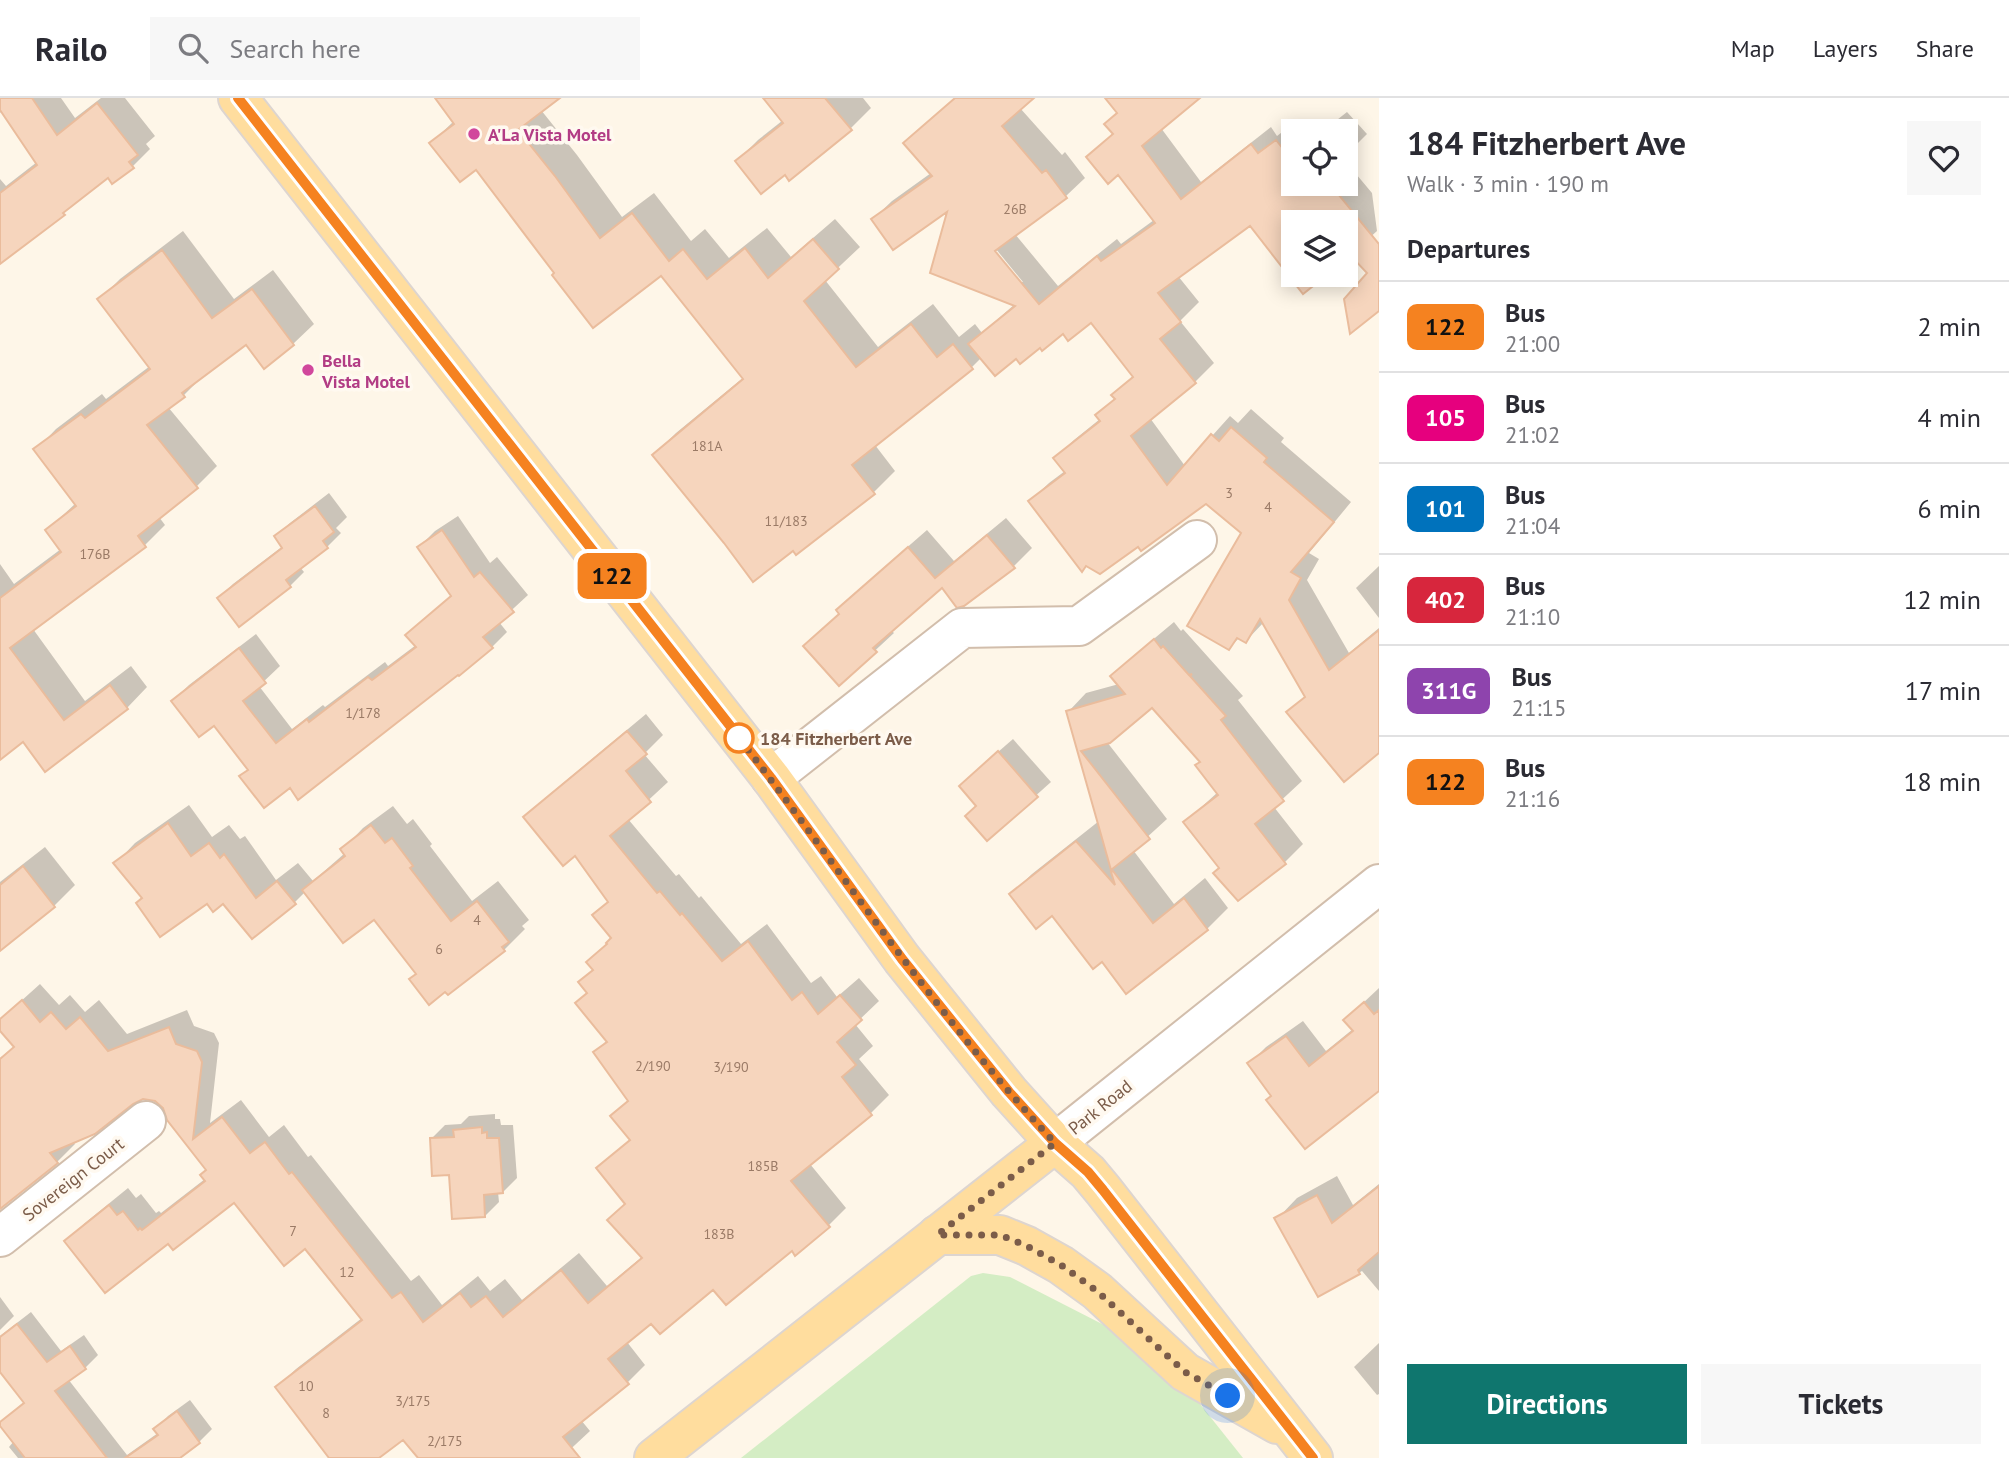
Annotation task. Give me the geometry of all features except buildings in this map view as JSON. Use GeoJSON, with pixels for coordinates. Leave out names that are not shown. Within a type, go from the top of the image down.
{"type":"FeatureCollection","features":[{"type":"Feature","properties":{"kind":"main road"},"geometry":{"type":"LineString","coordinates":[[238,98],[771,778],[911,969],[1009,1092],[1055,1143],[1088,1172],[1103,1190],[1303,1446]]}},
{"type":"Feature","properties":{"kind":"main road","name":"Park Road"},"geometry":{"type":"LineString","coordinates":[[654,1458],[1055,1143]]}},
{"type":"Feature","properties":{"kind":"main road"},"geometry":{"type":"LineString","coordinates":[[937,1235],[1000,1235],[1061,1265],[1097,1291],[1185,1372],[1303,1446]]}},
{"type":"Feature","properties":{"kind":"street"},"geometry":{"type":"LineString","coordinates":[[771,778],[962,628],[1079,626],[1197,540]]}},
{"type":"Feature","properties":{"kind":"street","name":"Park Road"},"geometry":{"type":"LineString","coordinates":[[1055,1143],[1379,884]]}},
{"type":"Feature","properties":{"kind":"street","name":"Sovereign Court"},"geometry":{"type":"LineString","coordinates":[[0,1237],[146,1121]]}},
{"type":"Feature","properties":{"kind":"green space"},"geometry":{"type":"Polygon","coordinates":[[[983,1273],[1010,1277],[1106,1326],[1200,1404],[1243,1458],[741,1458],[971,1276],[983,1273]]]}},
{"type":"Feature","properties":{"kind":"bus line","name":"122"},"geometry":{"type":"LineString","coordinates":[[238,98],[771,778],[902,959],[1009,1092],[1055,1143],[1088,1172],[1103,1190],[1313,1458]]}},
{"type":"Feature","properties":{"kind":"place","name":"A'La Vista Motel"},"geometry":{"type":"Point","coordinates":[474,134]}},
{"type":"Feature","properties":{"kind":"place","name":"Bella Vista Motel"},"geometry":{"type":"Point","coordinates":[308,370]}},
{"type":"Feature","properties":{"kind":"place","name":"184 Fitzherbert Ave"},"geometry":{"type":"Point","coordinates":[739,738]}},
{"type":"Feature","properties":{"kind":"route"},"geometry":{"type":"LineString","coordinates":[[739,738],[736,734],[902,959],[1009,1092],[1055,1143],[937,1235],[1000,1235],[1027,1246],[1061,1265],[1097,1291],[1185,1372],[1228,1396]]}}]}
